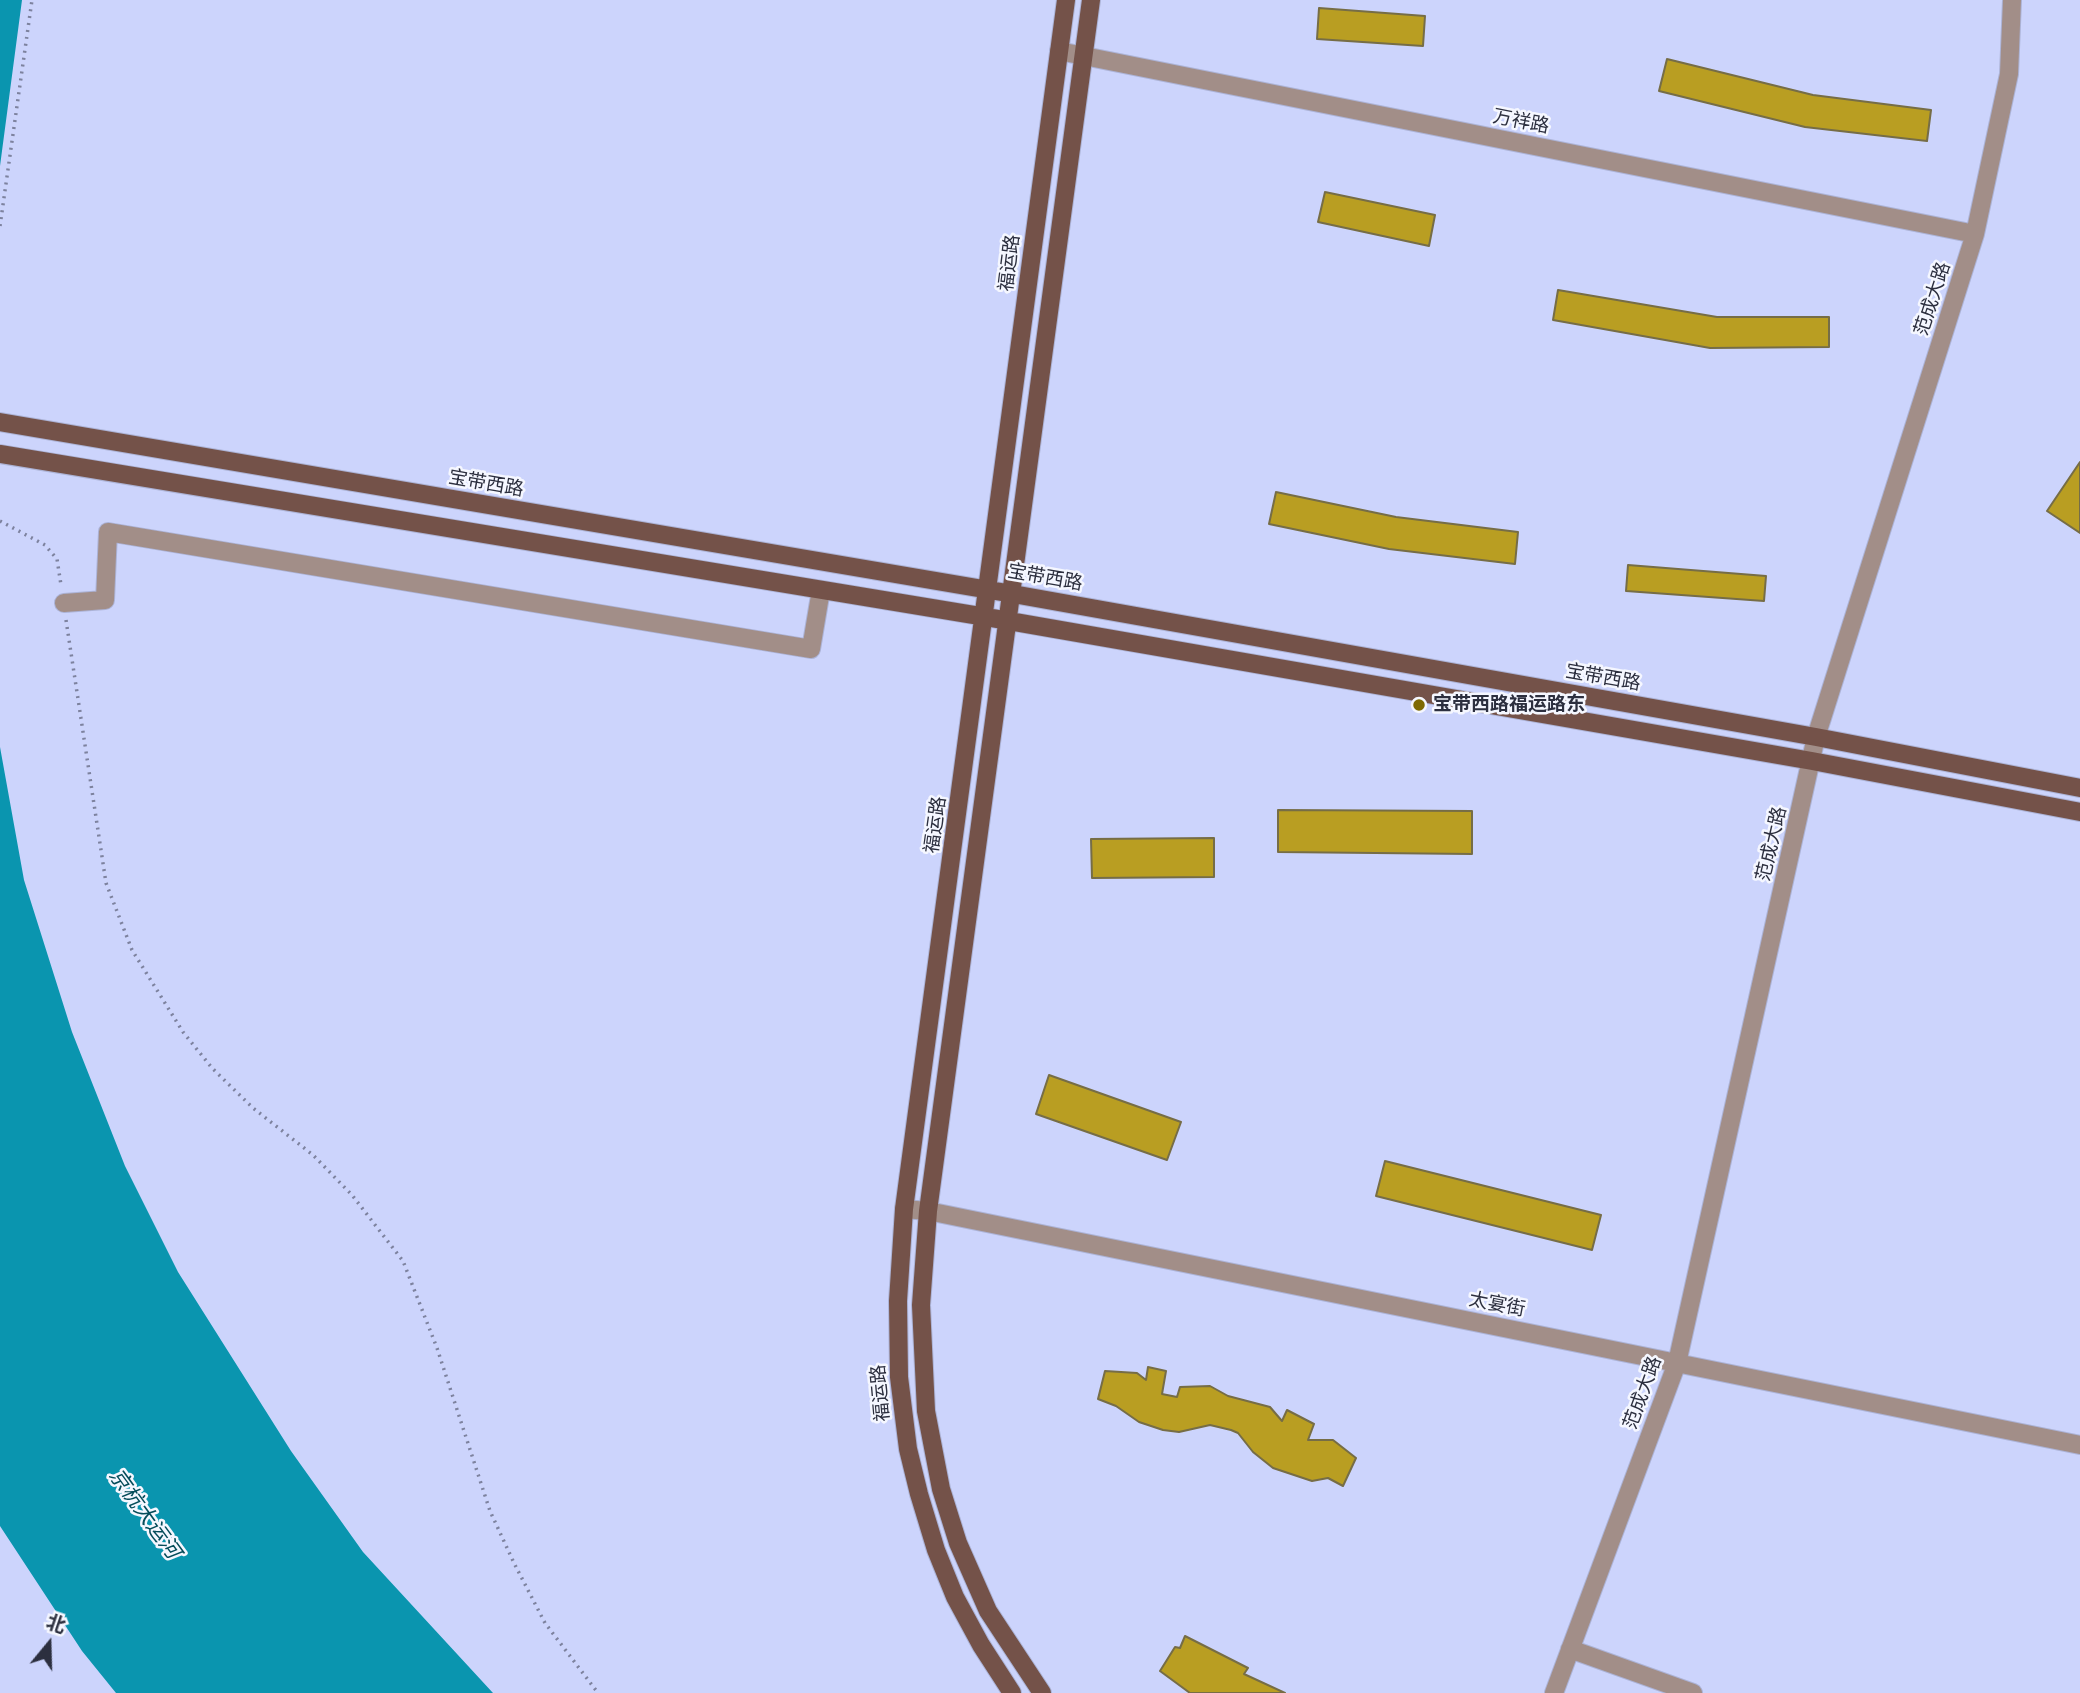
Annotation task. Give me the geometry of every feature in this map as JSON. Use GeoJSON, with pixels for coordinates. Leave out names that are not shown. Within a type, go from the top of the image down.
{"type":"FeatureCollection","features":[{"type":"Feature","properties":{"kind":"main road","name":"福运路"},"geometry":{"type":"LineString","coordinates":[[1012,1693],[981,1645],[936,1550],[908,1449],[899,1377],[898,1335],[904,1209],[986,617],[1066,0]]}},
{"type":"Feature","properties":{"kind":"main road"},"geometry":{"type":"LineString","coordinates":[[1042,1693],[1000,1633],[958,1543],[931,1444],[922,1376],[921,1336],[928,1211],[1010,622],[1091,0]]}},
{"type":"Feature","properties":{"kind":"main road","name":"宝带西路"},"geometry":{"type":"LineString","coordinates":[[0,422],[1013,594],[1816,737],[2080,788]]}},
{"type":"Feature","properties":{"kind":"main road"},"geometry":{"type":"LineString","coordinates":[[0,454],[986,617],[1812,761],[2080,812]]}},
{"type":"Feature","properties":{"kind":"street","name":"范成大路"},"geometry":{"type":"LineString","coordinates":[[1554,1693],[1677,1363],[1816,737],[1975,234],[2009,74],[2012,0]]}},
{"type":"Feature","properties":{"kind":"street","name":"万祥路"},"geometry":{"type":"LineString","coordinates":[[1059,51],[1975,234]]}},
{"type":"Feature","properties":{"kind":"street"},"geometry":{"type":"LineString","coordinates":[[64,603],[105,600],[108,532],[811,649],[821,590]]}},
{"type":"Feature","properties":{"kind":"street","name":"太宴街"},"geometry":{"type":"LineString","coordinates":[[904,1209],[928,1211],[2080,1446]]}},
{"type":"Feature","properties":{"kind":"street"},"geometry":{"type":"LineString","coordinates":[[1570,1649],[1693,1693]]}},
{"type":"Feature","properties":{"kind":"path"},"geometry":{"type":"LineString","coordinates":[[0,226],[32,0]]}},
{"type":"Feature","properties":{"kind":"path"},"geometry":{"type":"LineString","coordinates":[[0,521],[45,545],[57,559],[106,883],[132,950],[183,1032],[212,1068],[253,1108],[313,1155],[352,1195],[403,1261],[437,1348],[491,1511],[514,1563],[545,1623],[598,1693]]}},
{"type":"Feature","properties":{"kind":"water"},"geometry":{"type":"Polygon","coordinates":[[[0,0],[22,0],[0,166],[0,0]]]}},
{"type":"Feature","properties":{"kind":"water","name":"京杭大运河"},"geometry":{"type":"Polygon","coordinates":[[[0,747],[24,880],[72,1032],[125,1166],[178,1272],[291,1451],[363,1552],[493,1693],[116,1693],[82,1651],[0,1526],[0,747]]]}},
{"type":"Feature","properties":{"kind":"building"},"geometry":{"type":"Polygon","coordinates":[[[1319,8],[1425,16],[1423,46],[1317,39],[1319,8]]]}},
{"type":"Feature","properties":{"kind":"building"},"geometry":{"type":"Polygon","coordinates":[[[1667,59],[1813,95],[1931,110],[1927,141],[1805,127],[1659,91],[1667,59]]]}},
{"type":"Feature","properties":{"kind":"building"},"geometry":{"type":"Polygon","coordinates":[[[1325,192],[1435,215],[1429,246],[1318,222],[1325,192]]]}},
{"type":"Feature","properties":{"kind":"building"},"geometry":{"type":"Polygon","coordinates":[[[1558,290],[1717,317],[1829,317],[1829,347],[1710,348],[1553,320],[1558,290]]]}},
{"type":"Feature","properties":{"kind":"building"},"geometry":{"type":"Polygon","coordinates":[[[2080,462],[2080,533],[2047,511],[2080,462]]]}},
{"type":"Feature","properties":{"kind":"building"},"geometry":{"type":"Polygon","coordinates":[[[1276,492],[1396,517],[1518,532],[1515,564],[1389,549],[1269,524],[1276,492]]]}},
{"type":"Feature","properties":{"kind":"building"},"geometry":{"type":"Polygon","coordinates":[[[1628,565],[1766,576],[1764,601],[1626,591],[1628,565]]]}},
{"type":"Feature","properties":{"kind":"building"},"geometry":{"type":"Polygon","coordinates":[[[1278,810],[1472,811],[1472,854],[1278,852],[1278,810]]]}},
{"type":"Feature","properties":{"kind":"building"},"geometry":{"type":"Polygon","coordinates":[[[1214,838],[1214,877],[1092,878],[1091,839],[1214,838]]]}},
{"type":"Feature","properties":{"kind":"building"},"geometry":{"type":"Polygon","coordinates":[[[1049,1075],[1181,1122],[1167,1160],[1036,1114],[1049,1075]]]}},
{"type":"Feature","properties":{"kind":"building"},"geometry":{"type":"Polygon","coordinates":[[[1385,1161],[1601,1215],[1592,1250],[1376,1196],[1385,1161]]]}},
{"type":"Feature","properties":{"kind":"building"},"geometry":{"type":"Polygon","coordinates":[[[1148,1367],[1166,1371],[1162,1394],[1177,1397],[1180,1387],[1210,1386],[1228,1396],[1270,1407],[1282,1421],[1287,1410],[1314,1424],[1308,1440],[1333,1440],[1356,1458],[1343,1486],[1328,1478],[1312,1481],[1273,1468],[1253,1452],[1238,1433],[1231,1430],[1210,1425],[1179,1432],[1163,1430],[1139,1422],[1116,1406],[1098,1399],[1105,1371],[1137,1373],[1146,1380],[1148,1367]]]}},
{"type":"Feature","properties":{"kind":"building"},"geometry":{"type":"Polygon","coordinates":[[[1185,1636],[1248,1668],[1244,1674],[1285,1693],[1190,1693],[1160,1671],[1175,1647],[1180,1648],[1185,1636]]]}},
{"type":"Feature","properties":{"kind":"place","name":"宝带西路福运路东"},"geometry":{"type":"Point","coordinates":[1419,705]}}]}
